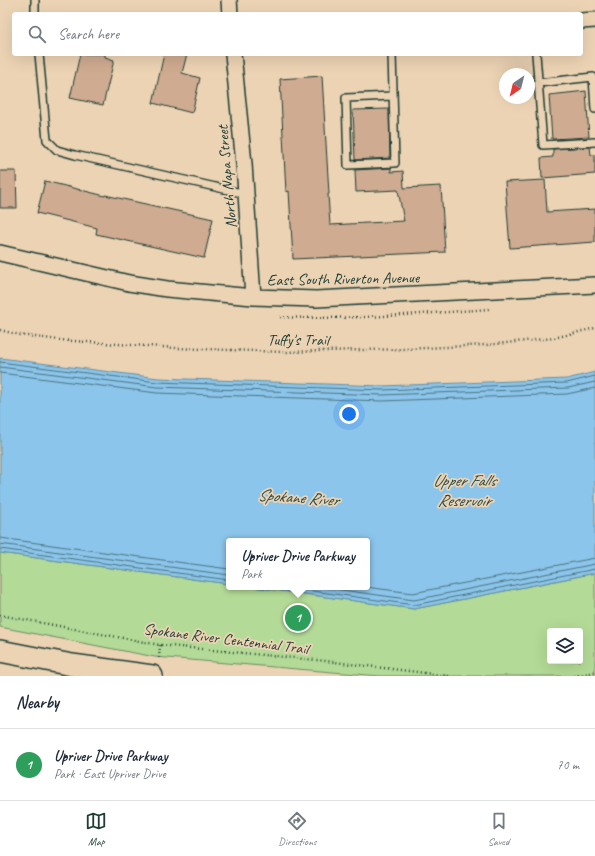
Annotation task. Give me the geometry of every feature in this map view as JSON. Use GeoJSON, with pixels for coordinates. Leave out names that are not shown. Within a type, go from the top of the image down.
{"type":"FeatureCollection","features":[{"type":"Feature","properties":{"kind":"street"},"geometry":{"type":"LineString","coordinates":[[228,0],[230,12]]}},
{"type":"Feature","properties":{"kind":"street"},"geometry":{"type":"LineString","coordinates":[[583,21],[595,20]]}},
{"type":"Feature","properties":{"kind":"street","name":"North Napa Street"},"geometry":{"type":"LineString","coordinates":[[233,56],[246,194],[253,297]]}},
{"type":"Feature","properties":{"kind":"street","name":"East South Riverton Avenue"},"geometry":{"type":"LineString","coordinates":[[0,253],[167,289],[253,297],[316,299],[595,284]]}},
{"type":"Feature","properties":{"kind":"street"},"geometry":{"type":"LineString","coordinates":[[0,651],[72,665],[152,676]]}},
{"type":"Feature","properties":{"kind":"lane"},"geometry":{"type":"LineString","coordinates":[[35,0],[35,12]]}},
{"type":"Feature","properties":{"kind":"lane"},"geometry":{"type":"LineString","coordinates":[[39,56],[47,140],[57,150],[246,194]]}},
{"type":"Feature","properties":{"kind":"lane"},"geometry":{"type":"LineString","coordinates":[[392,56],[395,163],[348,165],[346,98],[393,96]]}},
{"type":"Feature","properties":{"kind":"lane"},"geometry":{"type":"LineString","coordinates":[[536,56],[543,145],[595,142]]}},
{"type":"Feature","properties":{"kind":"lane"},"geometry":{"type":"LineString","coordinates":[[538,83],[593,77],[595,109]]}},
{"type":"Feature","properties":{"kind":"path","name":"Tuffy's Trail"},"geometry":{"type":"LineString","coordinates":[[0,330],[20,335],[59,340],[176,348],[283,352],[405,350],[486,345],[554,338],[595,328]]}},
{"type":"Feature","properties":{"kind":"path","name":"Spokane River Centennial Trail"},"geometry":{"type":"LineString","coordinates":[[0,615],[160,645],[450,676]]}},
{"type":"Feature","properties":{"kind":"path"},"geometry":{"type":"LineString","coordinates":[[574,676],[595,672]]}},
{"type":"Feature","properties":{"kind":"green space"},"geometry":{"type":"Polygon","coordinates":[[[0,553],[226,584],[226,590],[275,590],[414,609],[595,573],[595,676],[380,676],[155,657],[0,627],[0,553]]]}},
{"type":"Feature","properties":{"kind":"water","name":"Upper Falls Reservoir"},"geometry":{"type":"Polygon","coordinates":[[[0,358],[158,378],[382,386],[567,379],[595,372],[595,573],[414,609],[275,590],[370,590],[370,538],[226,538],[226,584],[0,553],[0,358]]]}},
{"type":"Feature","properties":{"kind":"building"},"geometry":{"type":"Polygon","coordinates":[[[80,56],[105,56],[114,60],[103,105],[70,98],[80,56]]]}},
{"type":"Feature","properties":{"kind":"building"},"geometry":{"type":"Polygon","coordinates":[[[164,56],[186,56],[182,73],[200,78],[192,113],[153,103],[164,56]]]}},
{"type":"Feature","properties":{"kind":"building"},"geometry":{"type":"Polygon","coordinates":[[[322,76],[330,225],[404,221],[398,190],[356,192],[355,170],[391,168],[391,172],[403,171],[404,188],[441,186],[445,252],[293,259],[289,191],[286,192],[280,79],[322,76]]]}},
{"type":"Feature","properties":{"kind":"building"},"geometry":{"type":"Polygon","coordinates":[[[586,91],[589,137],[552,139],[549,95],[586,91]]]}},
{"type":"Feature","properties":{"kind":"building"},"geometry":{"type":"Polygon","coordinates":[[[389,109],[390,158],[355,160],[353,110],[389,109]]]}},
{"type":"Feature","properties":{"kind":"building"},"geometry":{"type":"Polygon","coordinates":[[[590,147],[591,155],[595,155],[595,174],[542,178],[541,158],[553,157],[553,149],[590,147]]]}},
{"type":"Feature","properties":{"kind":"building"},"geometry":{"type":"Polygon","coordinates":[[[0,171],[16,171],[17,208],[0,208],[0,171]]]}},
{"type":"Feature","properties":{"kind":"building"},"geometry":{"type":"Polygon","coordinates":[[[545,180],[547,212],[595,209],[595,242],[510,248],[505,182],[545,180]]]}},
{"type":"Feature","properties":{"kind":"building"},"geometry":{"type":"Polygon","coordinates":[[[45,181],[105,196],[213,219],[204,258],[96,234],[97,228],[37,213],[45,181]]]}},
{"type":"Feature","properties":{"kind":"place","name":"Upriver Drive Parkway"},"geometry":{"type":"Point","coordinates":[298,618]}},
{"type":"Feature","properties":{"kind":"water label","name":"Spokane River"},"geometry":{"type":"Point","coordinates":[298,497]}}]}
